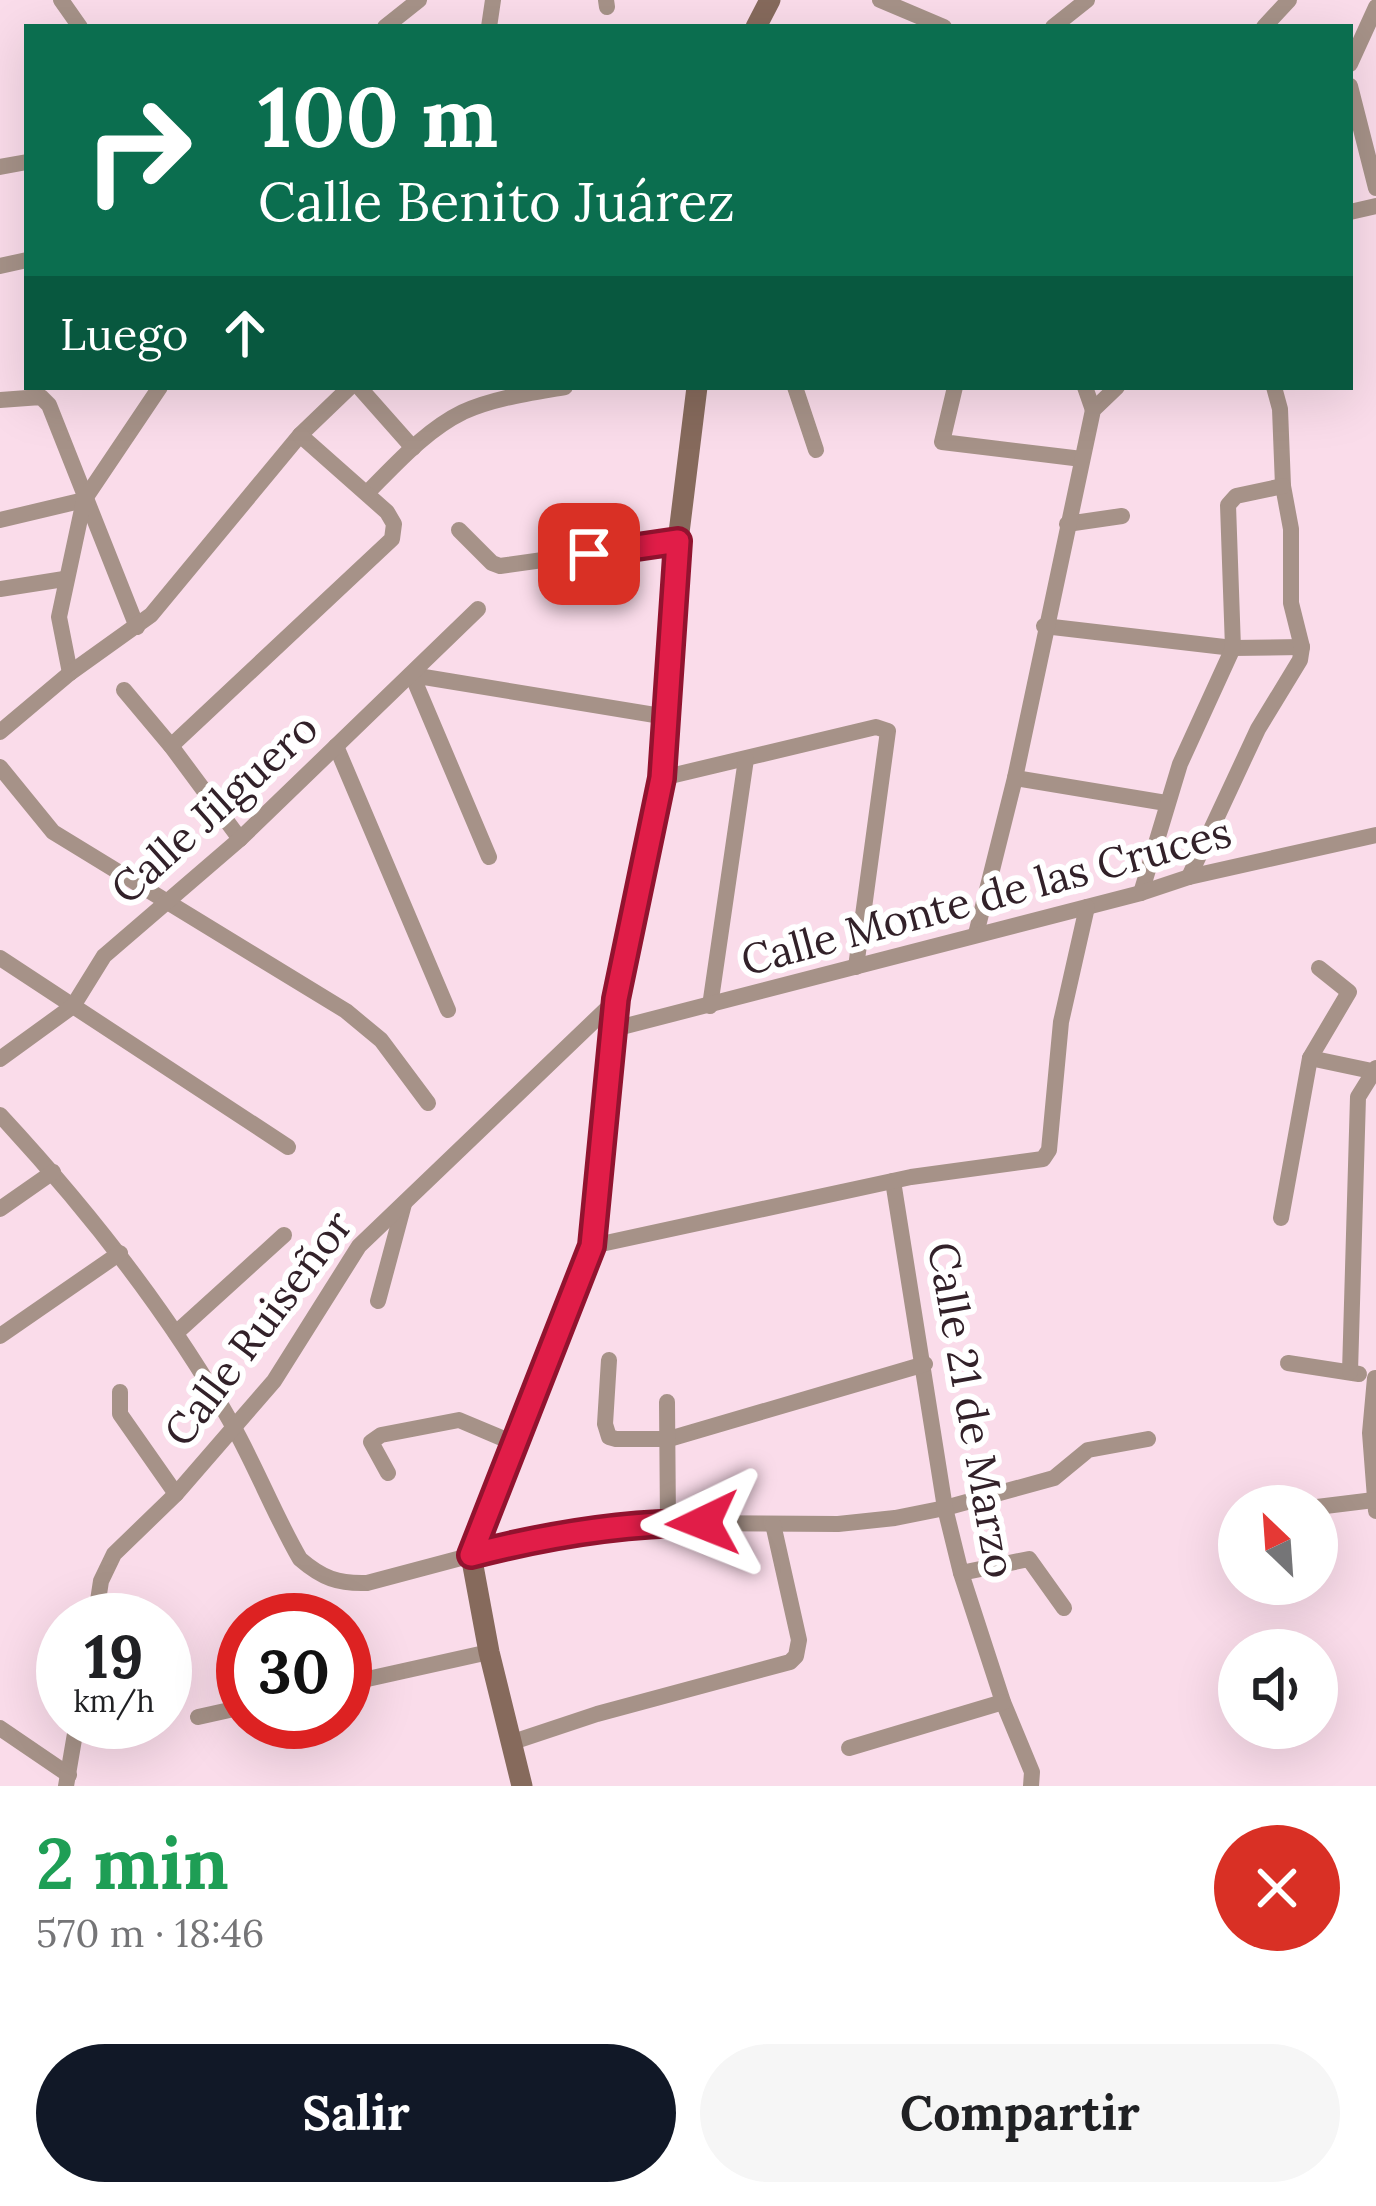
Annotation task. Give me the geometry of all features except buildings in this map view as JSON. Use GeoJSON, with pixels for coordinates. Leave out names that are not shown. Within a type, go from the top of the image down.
{"type":"FeatureCollection","features":[{"type":"Feature","properties":{"kind":"street"},"geometry":{"type":"LineString","coordinates":[[389,24],[419,0]]}},
{"type":"Feature","properties":{"kind":"street"},"geometry":{"type":"LineString","coordinates":[[880,0],[913,21]]}},
{"type":"Feature","properties":{"kind":"street"},"geometry":{"type":"LineString","coordinates":[[1057,24],[1087,0]]}},
{"type":"Feature","properties":{"kind":"street"},"geometry":{"type":"LineString","coordinates":[[1267,24],[1289,0]]}},
{"type":"Feature","properties":{"kind":"street"},"geometry":{"type":"LineString","coordinates":[[1353,58],[1376,8]]}},
{"type":"Feature","properties":{"kind":"street"},"geometry":{"type":"LineString","coordinates":[[1353,98],[1376,188]]}},
{"type":"Feature","properties":{"kind":"street"},"geometry":{"type":"LineString","coordinates":[[70,674],[59,627],[64,579],[84,500],[158,390]]}},
{"type":"Feature","properties":{"kind":"street"},"geometry":{"type":"LineString","coordinates":[[0,732],[151,615],[301,435],[351,390]]}},
{"type":"Feature","properties":{"kind":"street"},"geometry":{"type":"LineString","coordinates":[[357,390],[413,448]]}},
{"type":"Feature","properties":{"kind":"street"},"geometry":{"type":"LineString","coordinates":[[368,492],[413,448],[460,413],[551,390]]}},
{"type":"Feature","properties":{"kind":"street"},"geometry":{"type":"LineString","coordinates":[[522,1786],[471,1555],[592,1246],[616,999],[662,778],[678,541],[697,390]]}},
{"type":"Feature","properties":{"kind":"street"},"geometry":{"type":"LineString","coordinates":[[797,390],[815,450]]}},
{"type":"Feature","properties":{"kind":"street"},"geometry":{"type":"LineString","coordinates":[[954,390],[942,442],[1082,459]]}},
{"type":"Feature","properties":{"kind":"street"},"geometry":{"type":"LineString","coordinates":[[976,934],[1015,778],[1093,410],[1086,390]]}},
{"type":"Feature","properties":{"kind":"street"},"geometry":{"type":"LineString","coordinates":[[1093,410],[1114,390]]}},
{"type":"Feature","properties":{"kind":"street"},"geometry":{"type":"LineString","coordinates":[[1190,877],[1258,730],[1300,660],[1302,647],[1291,603],[1292,529],[1283,486],[1275,390]]}},
{"type":"Feature","properties":{"kind":"street"},"geometry":{"type":"LineString","coordinates":[[0,400],[41,397],[49,404],[137,626]]}},
{"type":"Feature","properties":{"kind":"street"},"geometry":{"type":"LineString","coordinates":[[171,746],[395,531],[387,512],[368,492],[301,435]]}},
{"type":"Feature","properties":{"kind":"street"},"geometry":{"type":"LineString","coordinates":[[1141,893],[1166,803],[1233,648],[1227,512],[1232,500],[1241,495],[1283,486]]}},
{"type":"Feature","properties":{"kind":"street"},"geometry":{"type":"LineString","coordinates":[[0,520],[84,500]]}},
{"type":"Feature","properties":{"kind":"street"},"geometry":{"type":"LineString","coordinates":[[1066,524],[1121,516]]}},
{"type":"Feature","properties":{"kind":"street"},"geometry":{"type":"LineString","coordinates":[[459,530],[491,563],[500,566],[678,541]]}},
{"type":"Feature","properties":{"kind":"street"},"geometry":{"type":"LineString","coordinates":[[0,589],[64,579]]}},
{"type":"Feature","properties":{"kind":"street","name":"Calle Jilguero"},"geometry":{"type":"LineString","coordinates":[[0,1059],[73,1006],[104,956],[240,839],[478,609]]}},
{"type":"Feature","properties":{"kind":"street"},"geometry":{"type":"LineString","coordinates":[[1044,626],[1233,648],[1302,647]]}},
{"type":"Feature","properties":{"kind":"street"},"geometry":{"type":"LineString","coordinates":[[412,675],[667,717]]}},
{"type":"Feature","properties":{"kind":"street"},"geometry":{"type":"LineString","coordinates":[[412,675],[489,857]]}},
{"type":"Feature","properties":{"kind":"street"},"geometry":{"type":"LineString","coordinates":[[124,690],[240,839]]}},
{"type":"Feature","properties":{"kind":"street"},"geometry":{"type":"LineString","coordinates":[[662,778],[876,727],[888,731],[856,968]]}},
{"type":"Feature","properties":{"kind":"street"},"geometry":{"type":"LineString","coordinates":[[335,746],[448,1010]]}},
{"type":"Feature","properties":{"kind":"street"},"geometry":{"type":"LineString","coordinates":[[710,1006],[746,759]]}},
{"type":"Feature","properties":{"kind":"street"},"geometry":{"type":"LineString","coordinates":[[0,767],[53,832],[346,1011],[381,1040],[428,1103]]}},
{"type":"Feature","properties":{"kind":"street"},"geometry":{"type":"LineString","coordinates":[[1015,778],[1166,803]]}},
{"type":"Feature","properties":{"kind":"street","name":"Calle Monte de las Cruces"},"geometry":{"type":"LineString","coordinates":[[614,1029],[1190,877],[1376,835]]}},
{"type":"Feature","properties":{"kind":"street"},"geometry":{"type":"LineString","coordinates":[[592,1246],[893,1181],[1043,1160],[1048,1150],[1061,1022],[1087,907]]}},
{"type":"Feature","properties":{"kind":"street"},"geometry":{"type":"LineString","coordinates":[[0,958],[288,1147]]}},
{"type":"Feature","properties":{"kind":"street"},"geometry":{"type":"LineString","coordinates":[[1281,1210],[1310,1058],[1349,992],[1319,968]]}},
{"type":"Feature","properties":{"kind":"street","name":"Calle Ruiseñor"},"geometry":{"type":"LineString","coordinates":[[99,1593],[114,1554],[176,1494],[274,1381],[359,1246],[616,999]]}},
{"type":"Feature","properties":{"kind":"street"},"geometry":{"type":"LineString","coordinates":[[1310,1058],[1375,1070],[1358,1097],[1350,1372]]}},
{"type":"Feature","properties":{"kind":"street"},"geometry":{"type":"LineString","coordinates":[[0,1115],[120,1253],[176,1333],[235,1428],[292,1546],[316,1574],[341,1584],[367,1583],[540,1537],[668,1523],[838,1523],[945,1508],[1063,1474],[1088,1450],[1148,1439]]}},
{"type":"Feature","properties":{"kind":"street"},"geometry":{"type":"LineString","coordinates":[[0,1209],[53,1172]]}},
{"type":"Feature","properties":{"kind":"street","name":"Calle 21 de Marzo"},"geometry":{"type":"LineString","coordinates":[[893,1181],[945,1508],[961,1573],[1032,1772],[1031,1786]]}},
{"type":"Feature","properties":{"kind":"street"},"geometry":{"type":"LineString","coordinates":[[378,1301],[404,1204]]}},
{"type":"Feature","properties":{"kind":"street"},"geometry":{"type":"LineString","coordinates":[[176,1333],[284,1235]]}},
{"type":"Feature","properties":{"kind":"street"},"geometry":{"type":"LineString","coordinates":[[0,1336],[120,1253]]}},
{"type":"Feature","properties":{"kind":"street"},"geometry":{"type":"LineString","coordinates":[[609,1360],[604,1424],[609,1437],[669,1439],[925,1364]]}},
{"type":"Feature","properties":{"kind":"street"},"geometry":{"type":"LineString","coordinates":[[1288,1363],[1376,1378],[1370,1433],[1375,1506],[1338,1507]]}},
{"type":"Feature","properties":{"kind":"street"},"geometry":{"type":"LineString","coordinates":[[120,1392],[120,1414],[176,1494]]}},
{"type":"Feature","properties":{"kind":"street"},"geometry":{"type":"LineString","coordinates":[[667,1402],[668,1523]]}},
{"type":"Feature","properties":{"kind":"street"},"geometry":{"type":"LineString","coordinates":[[388,1473],[371,1442],[382,1435],[459,1420],[516,1444]]}},
{"type":"Feature","properties":{"kind":"street"},"geometry":{"type":"LineString","coordinates":[[510,1743],[790,1661],[799,1640],[773,1524]]}},
{"type":"Feature","properties":{"kind":"street"},"geometry":{"type":"LineString","coordinates":[[961,1573],[1028,1559],[1064,1608]]}},
{"type":"Feature","properties":{"kind":"street"},"geometry":{"type":"LineString","coordinates":[[372,1678],[489,1652]]}},
{"type":"Feature","properties":{"kind":"street"},"geometry":{"type":"LineString","coordinates":[[849,1748],[1004,1702]]}},
{"type":"Feature","properties":{"kind":"street"},"geometry":{"type":"LineString","coordinates":[[198,1718],[216,1714]]}},
{"type":"Feature","properties":{"kind":"street"},"geometry":{"type":"LineString","coordinates":[[0,1728],[67,1780],[72,1749]]}},
{"type":"Feature","properties":{"kind":"route"},"geometry":{"type":"LineString","coordinates":[[589,554],[678,541],[662,778],[616,999],[592,1246],[471,1555],[601,1528],[703,1523]]}}]}
